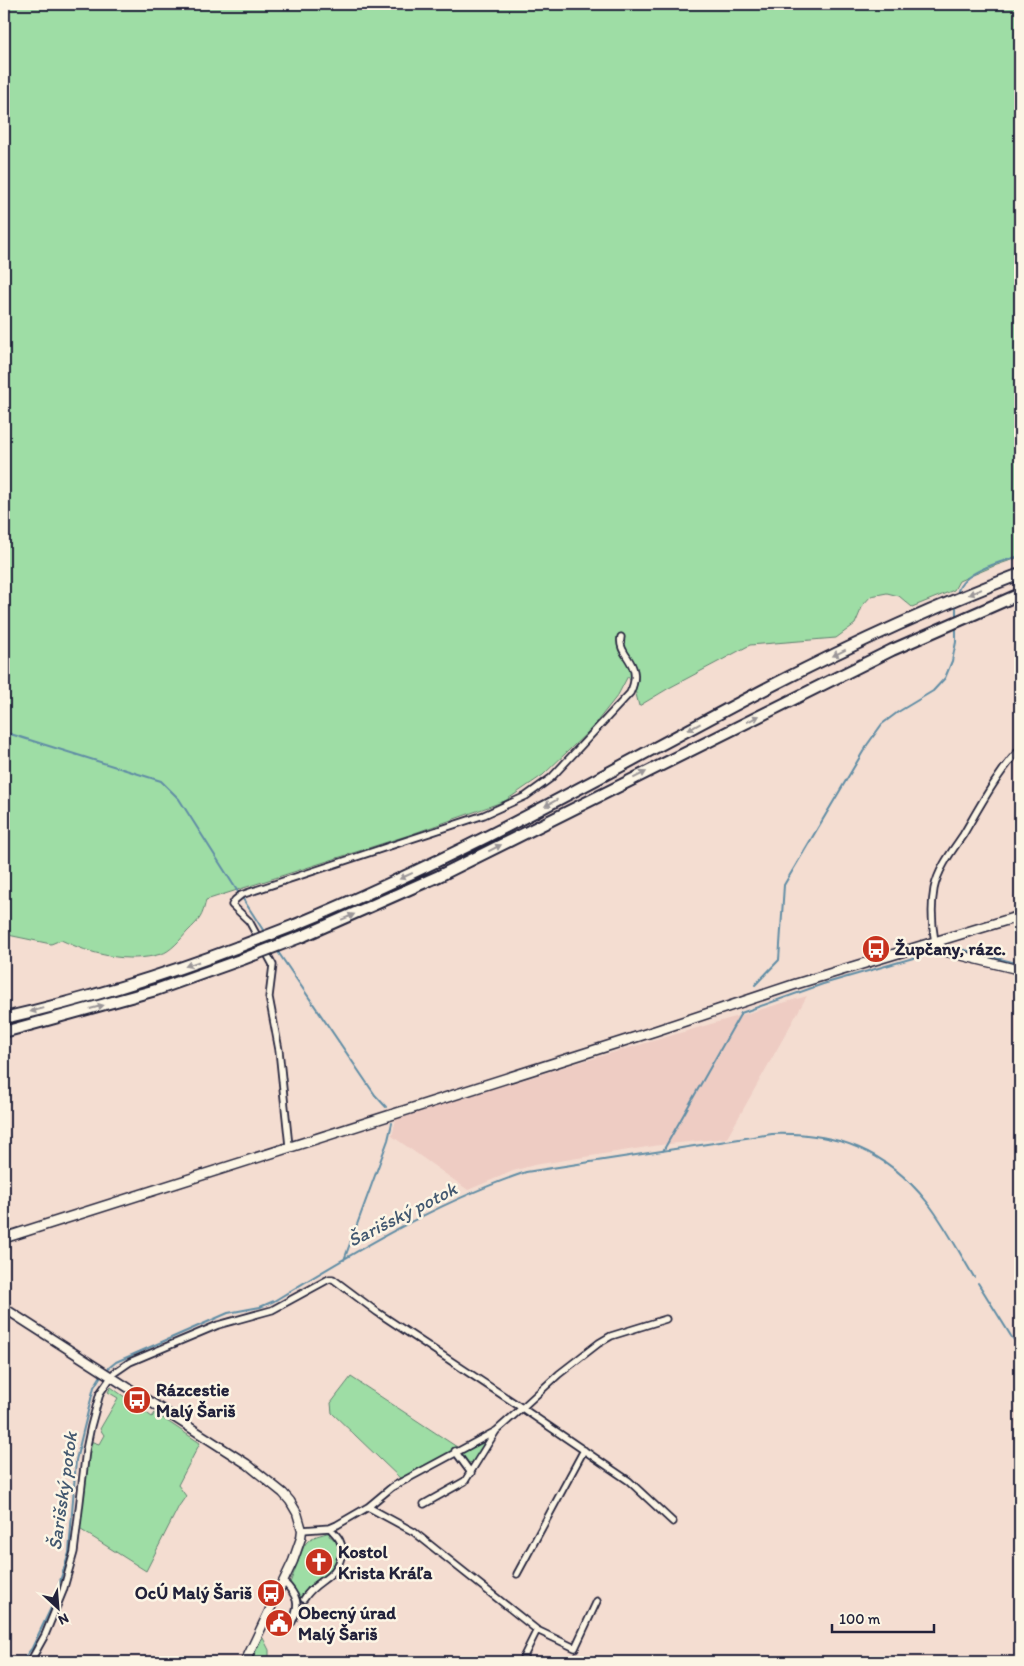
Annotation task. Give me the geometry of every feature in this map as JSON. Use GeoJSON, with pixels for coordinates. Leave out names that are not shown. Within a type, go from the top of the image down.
{"type":"FeatureCollection","features":[{"type":"Feature","properties":{"kind":"highway"},"geometry":{"type":"LineString","coordinates":[[4,1018],[129,985],[197,962],[295,925],[361,897],[485,838],[774,684],[952,601],[1020,574]]}},
{"type":"Feature","properties":{"kind":"highway"},"geometry":{"type":"LineString","coordinates":[[4,1032],[156,990],[303,936],[439,876],[892,650],[1020,594]]}},
{"type":"Feature","properties":{"kind":"main road"},"geometry":{"type":"LineString","coordinates":[[4,1238],[655,1031],[796,984],[1020,916]]}},
{"type":"Feature","properties":{"kind":"street"},"geometry":{"type":"LineString","coordinates":[[289,1146],[279,1050],[270,997],[273,966],[248,921],[232,904],[234,900],[241,896],[484,815],[508,806],[538,788],[573,755],[630,693],[634,672],[621,646],[621,637]]}},
{"type":"Feature","properties":{"kind":"street"},"geometry":{"type":"LineString","coordinates":[[1020,749],[988,794],[942,869],[934,888],[933,904],[935,942],[947,952],[1020,970]]}},
{"type":"Feature","properties":{"kind":"street"},"geometry":{"type":"LineString","coordinates":[[30,1662],[45,1635],[63,1590],[74,1552],[89,1431],[100,1393],[110,1377],[130,1362],[156,1350],[218,1324],[272,1310],[329,1279],[333,1279],[377,1312],[584,1450],[629,1482],[673,1522]]}},
{"type":"Feature","properties":{"kind":"street"},"geometry":{"type":"LineString","coordinates":[[4,1308],[247,1464],[290,1501],[297,1513],[302,1530],[301,1538],[296,1553],[245,1662]]}},
{"type":"Feature","properties":{"kind":"street"},"geometry":{"type":"LineString","coordinates":[[302,1530],[330,1528],[368,1507],[392,1487],[455,1451],[496,1431],[560,1374],[612,1336],[666,1319]]}},
{"type":"Feature","properties":{"kind":"street"},"geometry":{"type":"LineString","coordinates":[[424,1504],[465,1481],[496,1431]]}},
{"type":"Feature","properties":{"kind":"street"},"geometry":{"type":"LineString","coordinates":[[516,1574],[584,1450]]}},
{"type":"Feature","properties":{"kind":"street"},"geometry":{"type":"LineString","coordinates":[[455,1451],[471,1473]]}},
{"type":"Feature","properties":{"kind":"street"},"geometry":{"type":"LineString","coordinates":[[368,1507],[414,1532],[537,1630],[575,1648],[597,1601]]}},
{"type":"Feature","properties":{"kind":"street"},"geometry":{"type":"LineString","coordinates":[[304,1599],[309,1590],[334,1572],[339,1560],[342,1551],[340,1542],[330,1528]]}},
{"type":"Feature","properties":{"kind":"street"},"geometry":{"type":"LineString","coordinates":[[283,1581],[293,1591],[297,1601],[297,1609],[292,1622]]}},
{"type":"Feature","properties":{"kind":"street"},"geometry":{"type":"LineString","coordinates":[[521,1662],[537,1630]]}},
{"type":"Feature","properties":{"kind":"shaded area"},"geometry":{"type":"Polygon","coordinates":[[[807,996],[727,1138],[660,1145],[534,1165],[513,1171],[468,1190],[392,1136],[396,1119],[577,1063],[807,996]]]}},
{"type":"Feature","properties":{"kind":"green space"},"geometry":{"type":"Polygon","coordinates":[[[4,4],[1020,4],[1020,557],[959,581],[954,590],[912,607],[899,596],[887,593],[871,596],[863,605],[855,624],[836,638],[750,645],[639,706],[635,690],[628,676],[618,695],[591,729],[543,775],[505,801],[409,835],[206,900],[202,915],[198,921],[175,945],[164,953],[148,957],[122,958],[84,950],[61,940],[51,944],[8,935],[4,939],[4,4]]]}},
{"type":"Feature","properties":{"kind":"green space"},"geometry":{"type":"Polygon","coordinates":[[[351,1377],[457,1447],[454,1452],[403,1481],[332,1413],[331,1403],[351,1377]]]}},
{"type":"Feature","properties":{"kind":"green space"},"geometry":{"type":"Polygon","coordinates":[[[111,1387],[152,1417],[155,1413],[200,1443],[178,1485],[186,1496],[146,1571],[78,1528],[90,1441],[99,1444],[104,1435],[100,1429],[118,1398],[108,1392],[111,1387]]]}},
{"type":"Feature","properties":{"kind":"green space"},"geometry":{"type":"Polygon","coordinates":[[[485,1442],[475,1462],[467,1463],[462,1452],[472,1444],[475,1447],[485,1442]]]}},
{"type":"Feature","properties":{"kind":"green space"},"geometry":{"type":"Polygon","coordinates":[[[330,1533],[329,1536],[337,1543],[338,1553],[336,1559],[327,1573],[308,1587],[299,1605],[296,1593],[290,1583],[304,1546],[311,1539],[330,1533]]]}},
{"type":"Feature","properties":{"kind":"green space"},"geometry":{"type":"Polygon","coordinates":[[[260,1638],[263,1638],[269,1650],[269,1662],[251,1662],[260,1638]]]}},
{"type":"Feature","properties":{"kind":"waterway"},"geometry":{"type":"LineString","coordinates":[[957,596],[959,588],[972,574],[1020,556]]}},
{"type":"Feature","properties":{"kind":"waterway"},"geometry":{"type":"LineString","coordinates":[[956,604],[956,619]]}},
{"type":"Feature","properties":{"kind":"waterway"},"geometry":{"type":"LineString","coordinates":[[755,985],[779,960],[784,885],[867,745],[882,724],[933,691],[945,678],[952,661],[956,642],[956,626]]}},
{"type":"Feature","properties":{"kind":"waterway"},"geometry":{"type":"LineString","coordinates":[[4,732],[161,781],[179,799],[238,892]]}},
{"type":"Feature","properties":{"kind":"waterway"},"geometry":{"type":"LineString","coordinates":[[243,899],[265,933]]}},
{"type":"Feature","properties":{"kind":"waterway"},"geometry":{"type":"LineString","coordinates":[[953,947],[1020,964]]}},
{"type":"Feature","properties":{"kind":"waterway"},"geometry":{"type":"LineString","coordinates":[[276,949],[375,1095],[386,1107]]}},
{"type":"Feature","properties":{"kind":"waterway"},"geometry":{"type":"LineString","coordinates":[[663,1151],[741,1013],[823,984],[927,954]]}},
{"type":"Feature","properties":{"kind":"waterway"},"geometry":{"type":"LineString","coordinates":[[344,1260],[388,1140],[392,1123]]}},
{"type":"Feature","properties":{"kind":"waterway","name":"Šarišský potok"},"geometry":{"type":"LineString","coordinates":[[105,1371],[116,1362],[228,1313],[260,1307],[274,1301],[397,1229],[492,1184],[526,1172],[772,1134],[818,1136],[839,1141],[877,1157],[895,1169],[911,1184],[933,1210],[974,1277]]}},
{"type":"Feature","properties":{"kind":"waterway","name":"Šarišský potok"},"geometry":{"type":"LineString","coordinates":[[978,1283],[1020,1348]]}},
{"type":"Feature","properties":{"kind":"waterway","name":"Šarišský potok"},"geometry":{"type":"LineString","coordinates":[[21,1662],[32,1648],[52,1606],[69,1553],[76,1460],[94,1387],[102,1374]]}},
{"type":"Feature","properties":{"kind":"place","name":"Župčany, rázc."},"geometry":{"type":"Point","coordinates":[876,949]}},
{"type":"Feature","properties":{"kind":"place","name":"Rázcestie Malý Šariš"},"geometry":{"type":"Point","coordinates":[137,1400]}},
{"type":"Feature","properties":{"kind":"place","name":"Kostol Krista Kráľa"},"geometry":{"type":"Point","coordinates":[319,1562]}},
{"type":"Feature","properties":{"kind":"place","name":"OcÚ Malý Šariš"},"geometry":{"type":"Point","coordinates":[271,1593]}},
{"type":"Feature","properties":{"kind":"place","name":"Obecný úrad Malý Šariš"},"geometry":{"type":"Point","coordinates":[279,1623]}}]}
